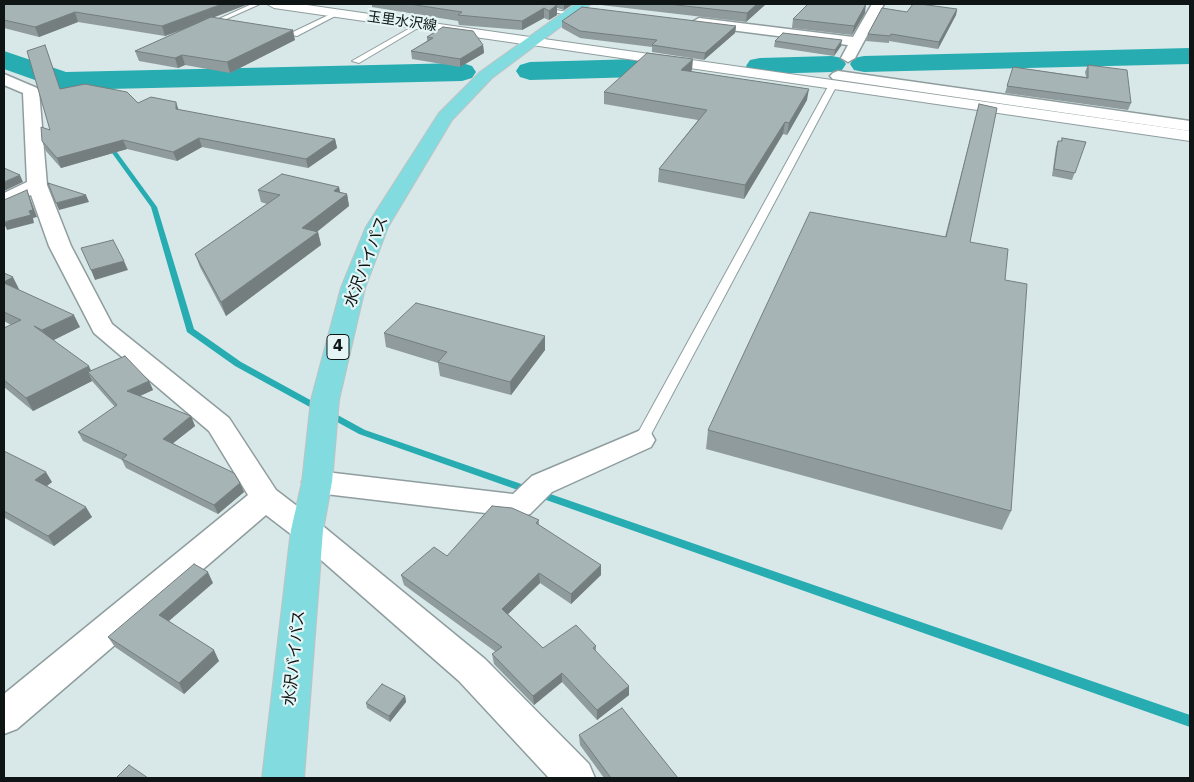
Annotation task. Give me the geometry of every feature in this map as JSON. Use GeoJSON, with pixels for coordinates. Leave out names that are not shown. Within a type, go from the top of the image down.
{"type":"FeatureCollection","features":[{"type":"Feature","properties":{"kind":"highway","name":"水沢バイパス"},"geometry":{"type":"LineString","coordinates":[[283,778],[307,530],[317,482],[324,400],[353,288],[377,227],[419,156],[446,117],[486,75],[530,41],[583,8]]}},
{"type":"Feature","properties":{"kind":"street","name":"玉里水沢線"},"geometry":{"type":"LineString","coordinates":[[274,4],[530,41],[840,72],[864,90],[1190,136]]}},
{"type":"Feature","properties":{"kind":"street"},"geometry":{"type":"LineString","coordinates":[[878,4],[840,72],[1190,126]]}},
{"type":"Feature","properties":{"kind":"street"},"geometry":{"type":"LineString","coordinates":[[689,21],[857,42]]}},
{"type":"Feature","properties":{"kind":"street"},"geometry":{"type":"LineString","coordinates":[[4,79],[30,91],[37,185],[60,246],[102,328],[218,425],[265,498],[307,530],[472,670],[575,778]]}},
{"type":"Feature","properties":{"kind":"street"},"geometry":{"type":"LineString","coordinates":[[4,200],[37,185]]}},
{"type":"Feature","properties":{"kind":"street"},"geometry":{"type":"LineString","coordinates":[[317,482],[519,506],[542,484],[641,440]]}},
{"type":"Feature","properties":{"kind":"street"},"geometry":{"type":"LineString","coordinates":[[4,717],[265,498]]}},
{"type":"Feature","properties":{"kind":"lane"},"geometry":{"type":"LineString","coordinates":[[232,25],[214,22],[256,4]]}},
{"type":"Feature","properties":{"kind":"lane"},"geometry":{"type":"LineString","coordinates":[[504,4],[583,8]]}},
{"type":"Feature","properties":{"kind":"lane"},"geometry":{"type":"LineString","coordinates":[[267,30],[294,34],[337,13]]}},
{"type":"Feature","properties":{"kind":"lane"},"geometry":{"type":"LineString","coordinates":[[356,61],[419,25]]}},
{"type":"Feature","properties":{"kind":"lane"},"geometry":{"type":"LineString","coordinates":[[641,440],[840,72]]}},
{"type":"Feature","properties":{"kind":"building"},"geometry":{"type":"Polygon","coordinates":[[[4,4],[222,4],[162,26],[75,12],[35,27],[4,20],[4,4]]]}},
{"type":"Feature","properties":{"kind":"building"},"geometry":{"type":"Polygon","coordinates":[[[409,4],[557,5],[549,11],[544,8],[522,21],[458,15],[462,12],[409,4]]]}},
{"type":"Feature","properties":{"kind":"building"},"geometry":{"type":"Polygon","coordinates":[[[668,4],[757,4],[747,13],[668,4]]]}},
{"type":"Feature","properties":{"kind":"building"},"geometry":{"type":"Polygon","coordinates":[[[808,4],[866,4],[854,26],[793,19],[808,4]]]}},
{"type":"Feature","properties":{"kind":"building"},"geometry":{"type":"Polygon","coordinates":[[[913,4],[957,9],[939,42],[891,34],[890,36],[868,34],[882,8],[907,12],[913,4]]]}},
{"type":"Feature","properties":{"kind":"building"},"geometry":{"type":"Polygon","coordinates":[[[582,7],[736,26],[705,53],[652,45],[657,40],[580,31],[562,21],[582,7]]]}},
{"type":"Feature","properties":{"kind":"building"},"geometry":{"type":"Polygon","coordinates":[[[211,17],[293,30],[227,62],[182,55],[175,58],[135,51],[211,17]]]}},
{"type":"Feature","properties":{"kind":"building"},"geometry":{"type":"Polygon","coordinates":[[[443,27],[473,31],[483,45],[460,59],[411,51],[433,38],[427,37],[443,27]]]}},
{"type":"Feature","properties":{"kind":"building"},"geometry":{"type":"Polygon","coordinates":[[[783,33],[842,40],[835,50],[775,41],[783,33]]]}},
{"type":"Feature","properties":{"kind":"building"},"geometry":{"type":"Polygon","coordinates":[[[45,45],[60,89],[85,84],[127,92],[138,103],[151,97],[176,102],[176,109],[335,139],[306,159],[199,138],[173,152],[123,140],[57,158],[42,141],[41,127],[50,130],[27,51],[45,45]]]}},
{"type":"Feature","properties":{"kind":"building"},"geometry":{"type":"Polygon","coordinates":[[[647,53],[693,59],[681,70],[809,89],[789,123],[785,122],[745,185],[659,169],[707,110],[604,92],[647,53]]]}},
{"type":"Feature","properties":{"kind":"building"},"geometry":{"type":"Polygon","coordinates":[[[1088,65],[1127,70],[1131,103],[1007,86],[1013,67],[1088,78],[1088,65]]]}},
{"type":"Feature","properties":{"kind":"building"},"geometry":{"type":"Polygon","coordinates":[[[979,104],[997,108],[970,242],[1008,249],[1005,280],[1027,284],[1011,511],[708,430],[810,212],[946,237],[979,104]]]}},
{"type":"Feature","properties":{"kind":"building"},"geometry":{"type":"Polygon","coordinates":[[[1062,138],[1086,142],[1075,173],[1054,169],[1058,141],[1062,141],[1062,138]]]}},
{"type":"Feature","properties":{"kind":"building"},"geometry":{"type":"Polygon","coordinates":[[[4,168],[20,175],[4,182],[4,168]]]}},
{"type":"Feature","properties":{"kind":"building"},"geometry":{"type":"Polygon","coordinates":[[[282,174],[339,187],[334,191],[347,194],[302,228],[318,232],[221,302],[195,254],[280,195],[258,190],[282,174]]]}},
{"type":"Feature","properties":{"kind":"building"},"geometry":{"type":"Polygon","coordinates":[[[48,183],[86,195],[56,203],[48,183]]]}},
{"type":"Feature","properties":{"kind":"building"},"geometry":{"type":"Polygon","coordinates":[[[27,190],[33,210],[29,211],[31,215],[4,222],[4,200],[27,190]]]}},
{"type":"Feature","properties":{"kind":"building"},"geometry":{"type":"Polygon","coordinates":[[[113,240],[124,261],[91,270],[81,248],[113,240]]]}},
{"type":"Feature","properties":{"kind":"building"},"geometry":{"type":"Polygon","coordinates":[[[4,273],[13,277],[4,282],[4,273]]]}},
{"type":"Feature","properties":{"kind":"building"},"geometry":{"type":"Polygon","coordinates":[[[4,283],[74,315],[42,330],[34,326],[89,366],[26,398],[4,380],[4,328],[21,320],[4,312],[4,283]]]}},
{"type":"Feature","properties":{"kind":"building"},"geometry":{"type":"Polygon","coordinates":[[[416,303],[545,336],[510,382],[438,362],[447,352],[384,333],[416,303]]]}},
{"type":"Feature","properties":{"kind":"building"},"geometry":{"type":"Polygon","coordinates":[[[125,356],[149,381],[127,391],[191,416],[163,439],[234,473],[240,483],[214,505],[122,459],[127,455],[78,432],[117,405],[88,372],[125,356]]]}},
{"type":"Feature","properties":{"kind":"building"},"geometry":{"type":"Polygon","coordinates":[[[4,451],[46,472],[35,480],[86,507],[48,536],[4,511],[4,451]]]}},
{"type":"Feature","properties":{"kind":"building"},"geometry":{"type":"Polygon","coordinates":[[[492,506],[512,508],[539,520],[536,523],[601,565],[571,594],[539,573],[502,609],[543,648],[576,625],[596,646],[593,648],[629,686],[597,710],[562,673],[533,696],[492,654],[502,647],[401,575],[434,547],[447,556],[492,506]]]}},
{"type":"Feature","properties":{"kind":"building"},"geometry":{"type":"Polygon","coordinates":[[[194,564],[208,572],[159,615],[214,650],[179,683],[108,637],[194,564]]]}},
{"type":"Feature","properties":{"kind":"building"},"geometry":{"type":"Polygon","coordinates":[[[382,684],[405,696],[389,716],[366,703],[382,684]]]}},
{"type":"Feature","properties":{"kind":"building"},"geometry":{"type":"Polygon","coordinates":[[[622,708],[678,778],[611,778],[579,735],[622,708]]]}},
{"type":"Feature","properties":{"kind":"building"},"geometry":{"type":"Polygon","coordinates":[[[129,765],[148,778],[116,778],[129,765]]]}},
{"type":"Feature","properties":{"kind":"waterway"},"geometry":{"type":"LineString","coordinates":[[864,64],[1190,56]]}},
{"type":"Feature","properties":{"kind":"waterway"},"geometry":{"type":"LineString","coordinates":[[4,59],[63,81],[462,72]]}},
{"type":"Feature","properties":{"kind":"waterway"},"geometry":{"type":"LineString","coordinates":[[760,66],[832,64]]}},
{"type":"Feature","properties":{"kind":"waterway"},"geometry":{"type":"LineString","coordinates":[[530,71],[639,68]]}},
{"type":"Feature","properties":{"kind":"waterway"},"geometry":{"type":"LineString","coordinates":[[63,81],[74,95]]}},
{"type":"Feature","properties":{"kind":"waterway"},"geometry":{"type":"LineString","coordinates":[[109,145],[154,207],[190,330],[238,364],[362,432],[1190,721]]}}]}
